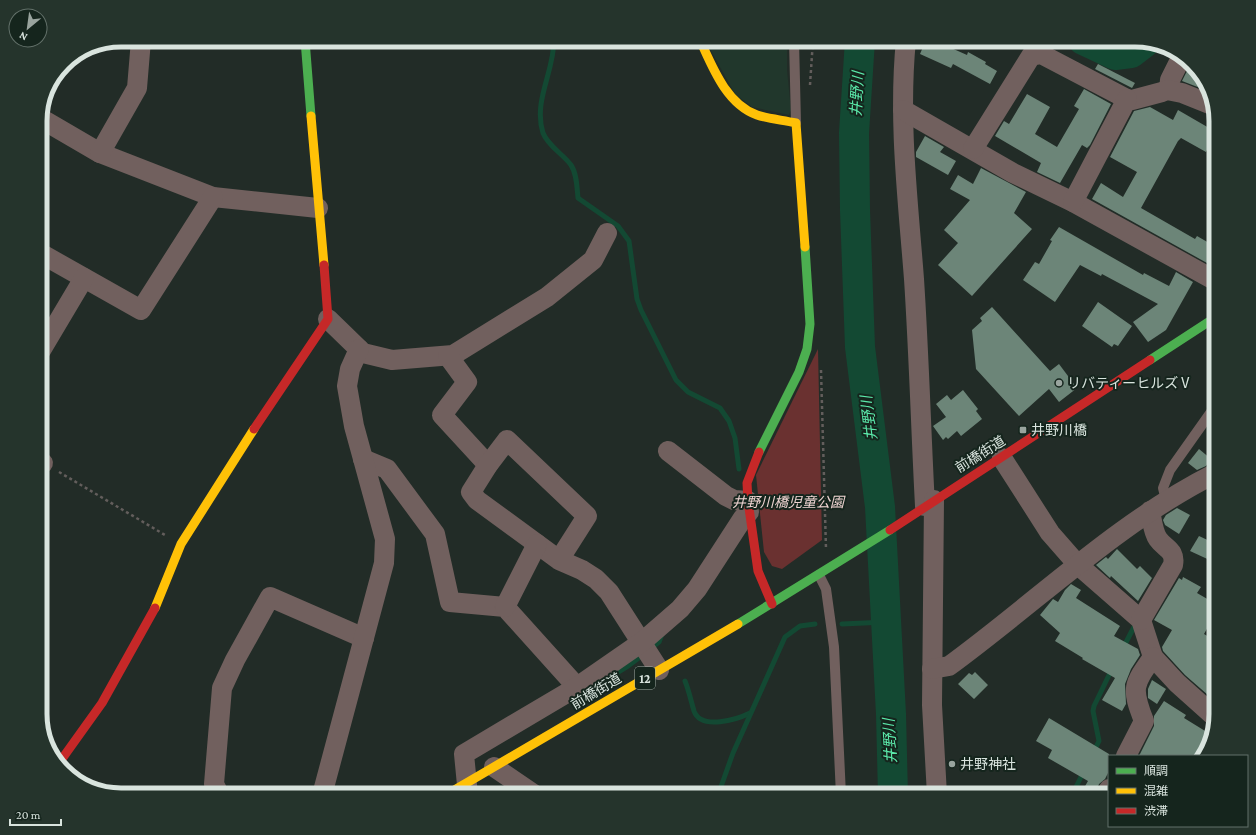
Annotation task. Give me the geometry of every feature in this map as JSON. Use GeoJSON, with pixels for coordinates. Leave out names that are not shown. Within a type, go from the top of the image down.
{"type":"FeatureCollection","features":[{"type":"Feature","properties":{"kind":"street"},"geometry":{"type":"LineString","coordinates":[[100,153],[137,88],[140,47]]}},
{"type":"Feature","properties":{"kind":"street"},"geometry":{"type":"LineString","coordinates":[[62,759],[102,703],[154,608],[181,544],[271,402],[328,319],[306,47]]}},
{"type":"Feature","properties":{"kind":"street"},"geometry":{"type":"LineString","coordinates":[[703,47],[723,87],[739,104],[754,114],[796,123],[810,324],[807,349],[799,372],[754,461],[747,483],[748,506],[758,571],[772,604]]}},
{"type":"Feature","properties":{"kind":"street"},"geometry":{"type":"LineString","coordinates":[[906,47],[903,110],[904,153],[914,292],[926,505],[932,705],[937,788]]}},
{"type":"Feature","properties":{"kind":"street"},"geometry":{"type":"LineString","coordinates":[[973,149],[1031,56],[1035,54],[1041,54],[1127,99],[1132,100],[1169,90],[1182,93],[1206,103]]}},
{"type":"Feature","properties":{"kind":"street"},"geometry":{"type":"LineString","coordinates":[[1169,90],[1170,80],[1179,61]]}},
{"type":"Feature","properties":{"kind":"street"},"geometry":{"type":"LineString","coordinates":[[1073,202],[1127,99]]}},
{"type":"Feature","properties":{"kind":"street"},"geometry":{"type":"LineString","coordinates":[[903,110],[1013,173],[1073,202],[1209,277]]}},
{"type":"Feature","properties":{"kind":"street"},"geometry":{"type":"LineString","coordinates":[[47,122],[100,153],[213,198],[318,208]]}},
{"type":"Feature","properties":{"kind":"street"},"geometry":{"type":"LineString","coordinates":[[47,257],[141,310],[213,198]]}},
{"type":"Feature","properties":{"kind":"street"},"geometry":{"type":"LineString","coordinates":[[328,319],[363,353],[392,360],[453,355],[547,298],[593,260],[607,233]]}},
{"type":"Feature","properties":{"kind":"street"},"geometry":{"type":"LineString","coordinates":[[47,340],[84,278]]}},
{"type":"Feature","properties":{"kind":"street","name":"前橋街道"},"geometry":{"type":"LineString","coordinates":[[468,788],[494,767],[772,604],[842,561],[1209,322]]}},
{"type":"Feature","properties":{"kind":"street"},"geometry":{"type":"LineString","coordinates":[[324,788],[384,563],[385,539],[354,426],[346,386],[350,369],[359,349]]}},
{"type":"Feature","properties":{"kind":"street"},"geometry":{"type":"LineString","coordinates":[[448,356],[467,382],[442,416],[488,465]]}},
{"type":"Feature","properties":{"kind":"street"},"geometry":{"type":"LineString","coordinates":[[559,560],[587,516],[507,440],[488,465],[472,492],[476,500],[559,560],[582,570],[596,579],[609,592],[659,670]]}},
{"type":"Feature","properties":{"kind":"street"},"geometry":{"type":"LineString","coordinates":[[668,451],[726,496],[748,506]]}},
{"type":"Feature","properties":{"kind":"street"},"geometry":{"type":"LineString","coordinates":[[1002,458],[1050,533],[1078,565],[1142,620],[1153,657],[1177,683],[1209,712]]}},
{"type":"Feature","properties":{"kind":"street"},"geometry":{"type":"LineString","coordinates":[[363,459],[387,469],[435,534],[450,602],[505,607],[577,687]]}},
{"type":"Feature","properties":{"kind":"street"},"geometry":{"type":"LineString","coordinates":[[932,669],[949,666],[1078,565],[1150,511],[1166,500],[1209,477]]}},
{"type":"Feature","properties":{"kind":"street"},"geometry":{"type":"LineString","coordinates":[[467,788],[464,754],[577,687],[642,642],[680,609],[697,589],[743,518],[748,506]]}},
{"type":"Feature","properties":{"kind":"street"},"geometry":{"type":"LineString","coordinates":[[1142,620],[1173,564],[1174,558],[1173,553],[1158,539],[1150,511]]}},
{"type":"Feature","properties":{"kind":"street"},"geometry":{"type":"LineString","coordinates":[[505,607],[537,544]]}},
{"type":"Feature","properties":{"kind":"street"},"geometry":{"type":"LineString","coordinates":[[216,788],[214,784],[222,688],[235,660],[270,597],[364,638]]}},
{"type":"Feature","properties":{"kind":"street"},"geometry":{"type":"LineString","coordinates":[[1128,755],[1144,721],[1137,701],[1135,689],[1141,674],[1153,657]]}},
{"type":"Feature","properties":{"kind":"street"},"geometry":{"type":"LineString","coordinates":[[494,767],[525,788]]}},
{"type":"Feature","properties":{"kind":"lane"},"geometry":{"type":"LineString","coordinates":[[794,47],[796,123]]}},
{"type":"Feature","properties":{"kind":"lane"},"geometry":{"type":"LineString","coordinates":[[1166,500],[1163,488],[1170,470],[1209,415]]}},
{"type":"Feature","properties":{"kind":"lane"},"geometry":{"type":"LineString","coordinates":[[819,575],[826,589],[834,647],[841,788]]}},
{"type":"Feature","properties":{"kind":"path"},"geometry":{"type":"LineString","coordinates":[[47,466],[181,544]]}},
{"type":"Feature","properties":{"kind":"shaded area"},"geometry":{"type":"Polygon","coordinates":[[[709,47],[787,47],[787,70],[791,110],[789,115],[752,107],[735,94],[709,47]]]}},
{"type":"Feature","properties":{"kind":"green space","name":"井野川橋児童公園"},"geometry":{"type":"Polygon","coordinates":[[[818,349],[822,540],[782,569],[772,566],[764,552],[756,475],[818,349]]]}},
{"type":"Feature","properties":{"kind":"building"},"geometry":{"type":"Polygon","coordinates":[[[923,47],[949,47],[967,55],[968,52],[986,62],[985,64],[997,71],[990,84],[953,64],[951,68],[920,54],[923,47]]]}},
{"type":"Feature","properties":{"kind":"building"},"geometry":{"type":"Polygon","coordinates":[[[1098,64],[1135,83],[1132,88],[1095,69],[1098,64]]]}},
{"type":"Feature","properties":{"kind":"building"},"geometry":{"type":"Polygon","coordinates":[[[1188,69],[1197,80],[1201,88],[1182,81],[1188,69]]]}},
{"type":"Feature","properties":{"kind":"building"},"geometry":{"type":"Polygon","coordinates":[[[1084,89],[1111,104],[1090,145],[1087,148],[1082,145],[1060,183],[1037,172],[1041,163],[995,136],[1004,121],[1009,124],[1027,94],[1050,107],[1035,134],[1057,147],[1079,109],[1074,106],[1084,89]]]}},
{"type":"Feature","properties":{"kind":"building"},"geometry":{"type":"Polygon","coordinates":[[[1150,107],[1173,120],[1178,110],[1209,128],[1209,151],[1207,150],[1206,152],[1181,138],[1178,141],[1141,208],[1195,239],[1197,236],[1209,243],[1209,264],[1092,199],[1101,183],[1123,197],[1137,172],[1110,157],[1134,111],[1150,107]]]}},
{"type":"Feature","properties":{"kind":"building"},"geometry":{"type":"Polygon","coordinates":[[[925,136],[944,147],[940,152],[956,161],[948,175],[916,157],[916,152],[925,136]]]}},
{"type":"Feature","properties":{"kind":"building"},"geometry":{"type":"Polygon","coordinates":[[[981,168],[1026,192],[1014,213],[1032,229],[972,296],[938,265],[958,243],[944,230],[970,200],[950,189],[958,175],[973,184],[981,168]]]}},
{"type":"Feature","properties":{"kind":"building"},"geometry":{"type":"Polygon","coordinates":[[[1059,227],[1143,275],[1144,273],[1169,286],[1176,272],[1193,282],[1166,330],[1148,342],[1133,322],[1158,304],[1102,274],[1101,276],[1080,265],[1055,302],[1023,280],[1035,262],[1039,264],[1052,241],[1050,240],[1059,227]]]}},
{"type":"Feature","properties":{"kind":"building"},"geometry":{"type":"Polygon","coordinates":[[[1098,302],[1132,326],[1118,346],[1114,344],[1112,347],[1082,326],[1098,302]]]}},
{"type":"Feature","properties":{"kind":"building"},"geometry":{"type":"Polygon","coordinates":[[[992,307],[1050,371],[1059,364],[1077,388],[1059,402],[1049,389],[1019,416],[976,369],[972,330],[982,321],[980,318],[992,307]]]}},
{"type":"Feature","properties":{"kind":"building"},"geometry":{"type":"Polygon","coordinates":[[[963,390],[978,409],[976,411],[982,419],[961,436],[957,431],[948,439],[946,437],[943,440],[933,426],[946,417],[936,404],[947,395],[951,400],[963,390]]]}},
{"type":"Feature","properties":{"kind":"building"},"geometry":{"type":"Polygon","coordinates":[[[1199,449],[1209,457],[1209,462],[1206,466],[1197,470],[1188,463],[1199,449]]]}},
{"type":"Feature","properties":{"kind":"building"},"geometry":{"type":"Polygon","coordinates":[[[1177,508],[1190,515],[1179,534],[1165,525],[1163,520],[1166,515],[1177,508]]]}},
{"type":"Feature","properties":{"kind":"building"},"geometry":{"type":"Polygon","coordinates":[[[1199,536],[1209,541],[1209,560],[1190,551],[1199,536]]]}},
{"type":"Feature","properties":{"kind":"building"},"geometry":{"type":"Polygon","coordinates":[[[1117,549],[1137,569],[1140,566],[1152,578],[1138,601],[1111,576],[1110,578],[1096,565],[1106,557],[1108,559],[1117,549]]]}},
{"type":"Feature","properties":{"kind":"building"},"geometry":{"type":"Polygon","coordinates":[[[1183,577],[1201,587],[1197,593],[1209,600],[1209,625],[1204,634],[1209,637],[1209,696],[1185,675],[1163,651],[1162,647],[1172,630],[1154,620],[1179,578],[1182,580],[1183,577]]]}},
{"type":"Feature","properties":{"kind":"building"},"geometry":{"type":"Polygon","coordinates":[[[1071,584],[1081,590],[1076,598],[1120,626],[1114,636],[1138,649],[1140,655],[1131,669],[1125,684],[1126,704],[1122,711],[1102,700],[1115,678],[1055,641],[1060,633],[1040,615],[1053,599],[1058,602],[1065,590],[1071,584]]]}},
{"type":"Feature","properties":{"kind":"building"},"geometry":{"type":"Polygon","coordinates":[[[975,672],[988,685],[974,699],[958,684],[969,673],[972,675],[975,672]]]}},
{"type":"Feature","properties":{"kind":"building"},"geometry":{"type":"Polygon","coordinates":[[[1152,680],[1166,689],[1157,704],[1148,698],[1148,689],[1152,680]]]}},
{"type":"Feature","properties":{"kind":"building"},"geometry":{"type":"Polygon","coordinates":[[[1164,701],[1186,715],[1184,718],[1206,732],[1197,755],[1140,755],[1154,726],[1154,716],[1164,701]]]}},
{"type":"Feature","properties":{"kind":"building"},"geometry":{"type":"Polygon","coordinates":[[[1049,718],[1109,754],[1108,773],[1098,788],[1084,788],[1088,781],[1048,758],[1052,750],[1036,741],[1049,718]]]}},
{"type":"Feature","properties":{"kind":"waterway"},"geometry":{"type":"LineString","coordinates":[[553,47],[551,64],[540,109],[545,138],[571,165],[576,181],[578,198],[618,226],[629,241],[637,299],[641,310],[676,380],[688,392],[720,408],[729,421],[735,438],[739,469]]}},
{"type":"Feature","properties":{"kind":"waterway","name":"井野川"},"geometry":{"type":"LineString","coordinates":[[860,47],[854,133],[860,347],[880,507],[891,714],[893,788]]}},
{"type":"Feature","properties":{"kind":"waterway"},"geometry":{"type":"LineString","coordinates":[[1098,47],[1115,55],[1131,53],[1138,47]]}},
{"type":"Feature","properties":{"kind":"waterway"},"geometry":{"type":"LineString","coordinates":[[842,624],[886,622]]}},
{"type":"Feature","properties":{"kind":"waterway"},"geometry":{"type":"LineString","coordinates":[[1123,648],[1136,623]]}},
{"type":"Feature","properties":{"kind":"waterway"},"geometry":{"type":"LineString","coordinates":[[720,788],[733,753],[785,637],[800,626],[815,624]]}},
{"type":"Feature","properties":{"kind":"waterway"},"geometry":{"type":"LineString","coordinates":[[650,649],[659,642],[662,634]]}},
{"type":"Feature","properties":{"kind":"waterway"},"geometry":{"type":"LineString","coordinates":[[597,685],[628,666],[644,654]]}},
{"type":"Feature","properties":{"kind":"waterway"},"geometry":{"type":"LineString","coordinates":[[1094,751],[1099,741],[1093,711],[1094,706],[1112,669]]}},
{"type":"Feature","properties":{"kind":"waterway"},"geometry":{"type":"LineString","coordinates":[[685,681],[694,711],[698,717],[704,721],[720,722],[750,713]]}},
{"type":"Feature","properties":{"kind":"waterway"},"geometry":{"type":"LineString","coordinates":[[1076,788],[1084,771]]}},
{"type":"Feature","properties":{"kind":"traffic: fast"},"geometry":{"type":"LineString","coordinates":[[306,47],[311,116]]}},
{"type":"Feature","properties":{"kind":"traffic: fast"},"geometry":{"type":"LineString","coordinates":[[759,452],[799,372],[807,349],[810,324],[805,247]]}},
{"type":"Feature","properties":{"kind":"traffic: fast"},"geometry":{"type":"LineString","coordinates":[[1150,360],[1209,322]]}},
{"type":"Feature","properties":{"kind":"traffic: fast"},"geometry":{"type":"LineString","coordinates":[[738,624],[890,530]]}},
{"type":"Feature","properties":{"kind":"traffic: slow"},"geometry":{"type":"LineString","coordinates":[[703,47],[721,83],[746,110],[766,118],[796,123],[805,247]]}},
{"type":"Feature","properties":{"kind":"traffic: slow"},"geometry":{"type":"LineString","coordinates":[[311,116],[324,265]]}},
{"type":"Feature","properties":{"kind":"traffic: slow"},"geometry":{"type":"LineString","coordinates":[[155,608],[181,544],[254,429]]}},
{"type":"Feature","properties":{"kind":"traffic: slow"},"geometry":{"type":"LineString","coordinates":[[458,788],[738,624]]}},
{"type":"Feature","properties":{"kind":"traffic: jam"},"geometry":{"type":"LineString","coordinates":[[254,429],[328,319],[324,265]]}},
{"type":"Feature","properties":{"kind":"traffic: jam"},"geometry":{"type":"LineString","coordinates":[[890,530],[1150,360]]}},
{"type":"Feature","properties":{"kind":"traffic: jam"},"geometry":{"type":"LineString","coordinates":[[759,452],[747,483],[748,501],[758,571],[772,604]]}},
{"type":"Feature","properties":{"kind":"traffic: jam"},"geometry":{"type":"LineString","coordinates":[[62,759],[102,703],[155,608]]}},
{"type":"Feature","properties":{"kind":"place","name":"リバティーヒルズⅤ"},"geometry":{"type":"Point","coordinates":[1059,383]}},
{"type":"Feature","properties":{"kind":"place","name":"井野川橋"},"geometry":{"type":"Point","coordinates":[1023,430]}},
{"type":"Feature","properties":{"kind":"place","name":"井野神社"},"geometry":{"type":"Point","coordinates":[952,764]}}]}
